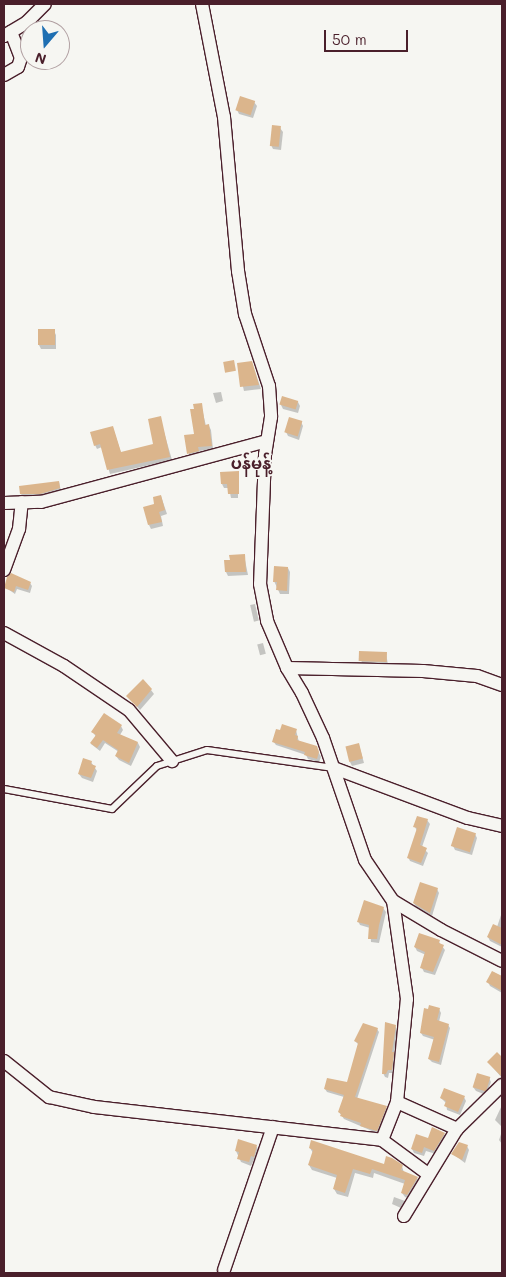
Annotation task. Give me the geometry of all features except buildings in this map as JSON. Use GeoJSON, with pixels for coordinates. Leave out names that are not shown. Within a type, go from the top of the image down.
{"type":"FeatureCollection","features":[{"type":"Feature","properties":{"kind":"street"},"geometry":{"type":"LineString","coordinates":[[4,75],[18,67],[21,58],[7,34],[27,22],[45,4]]}},
{"type":"Feature","properties":{"kind":"street"},"geometry":{"type":"LineString","coordinates":[[202,4],[224,117],[238,271],[245,314],[269,386],[271,417],[267,441],[262,511],[260,584],[267,621],[287,668],[319,729],[366,860],[394,901],[440,930],[502,961]]}},
{"type":"Feature","properties":{"kind":"street"},"geometry":{"type":"LineString","coordinates":[[4,503],[41,502],[267,441]]}},
{"type":"Feature","properties":{"kind":"street"},"geometry":{"type":"LineString","coordinates":[[4,570],[19,529],[22,502]]}},
{"type":"Feature","properties":{"kind":"street"},"geometry":{"type":"LineString","coordinates":[[4,633],[64,666],[129,710],[172,761]]}},
{"type":"Feature","properties":{"kind":"street"},"geometry":{"type":"LineString","coordinates":[[287,668],[423,671],[477,676],[502,685]]}},
{"type":"Feature","properties":{"kind":"street"},"geometry":{"type":"LineString","coordinates":[[334,768],[468,818],[502,826]]}},
{"type":"Feature","properties":{"kind":"street"},"geometry":{"type":"LineString","coordinates":[[382,1140],[397,1102],[407,1000],[394,901]]}},
{"type":"Feature","properties":{"kind":"street"},"geometry":{"type":"LineString","coordinates":[[4,1061],[49,1097],[94,1107],[382,1140],[428,1174]]}},
{"type":"Feature","properties":{"kind":"street"},"geometry":{"type":"LineString","coordinates":[[404,1216],[457,1129],[502,1085]]}},
{"type":"Feature","properties":{"kind":"street"},"geometry":{"type":"LineString","coordinates":[[397,1102],[457,1129]]}},
{"type":"Feature","properties":{"kind":"street"},"geometry":{"type":"LineString","coordinates":[[224,1270],[272,1127]]}},
{"type":"Feature","properties":{"kind":"lane"},"geometry":{"type":"LineString","coordinates":[[4,789],[112,808],[157,766],[207,750],[334,768]]}},
{"type":"Feature","properties":{"kind":"district","name":"ပန်မုန့်"},"geometry":{"type":"Point","coordinates":[251,463]}}]}
